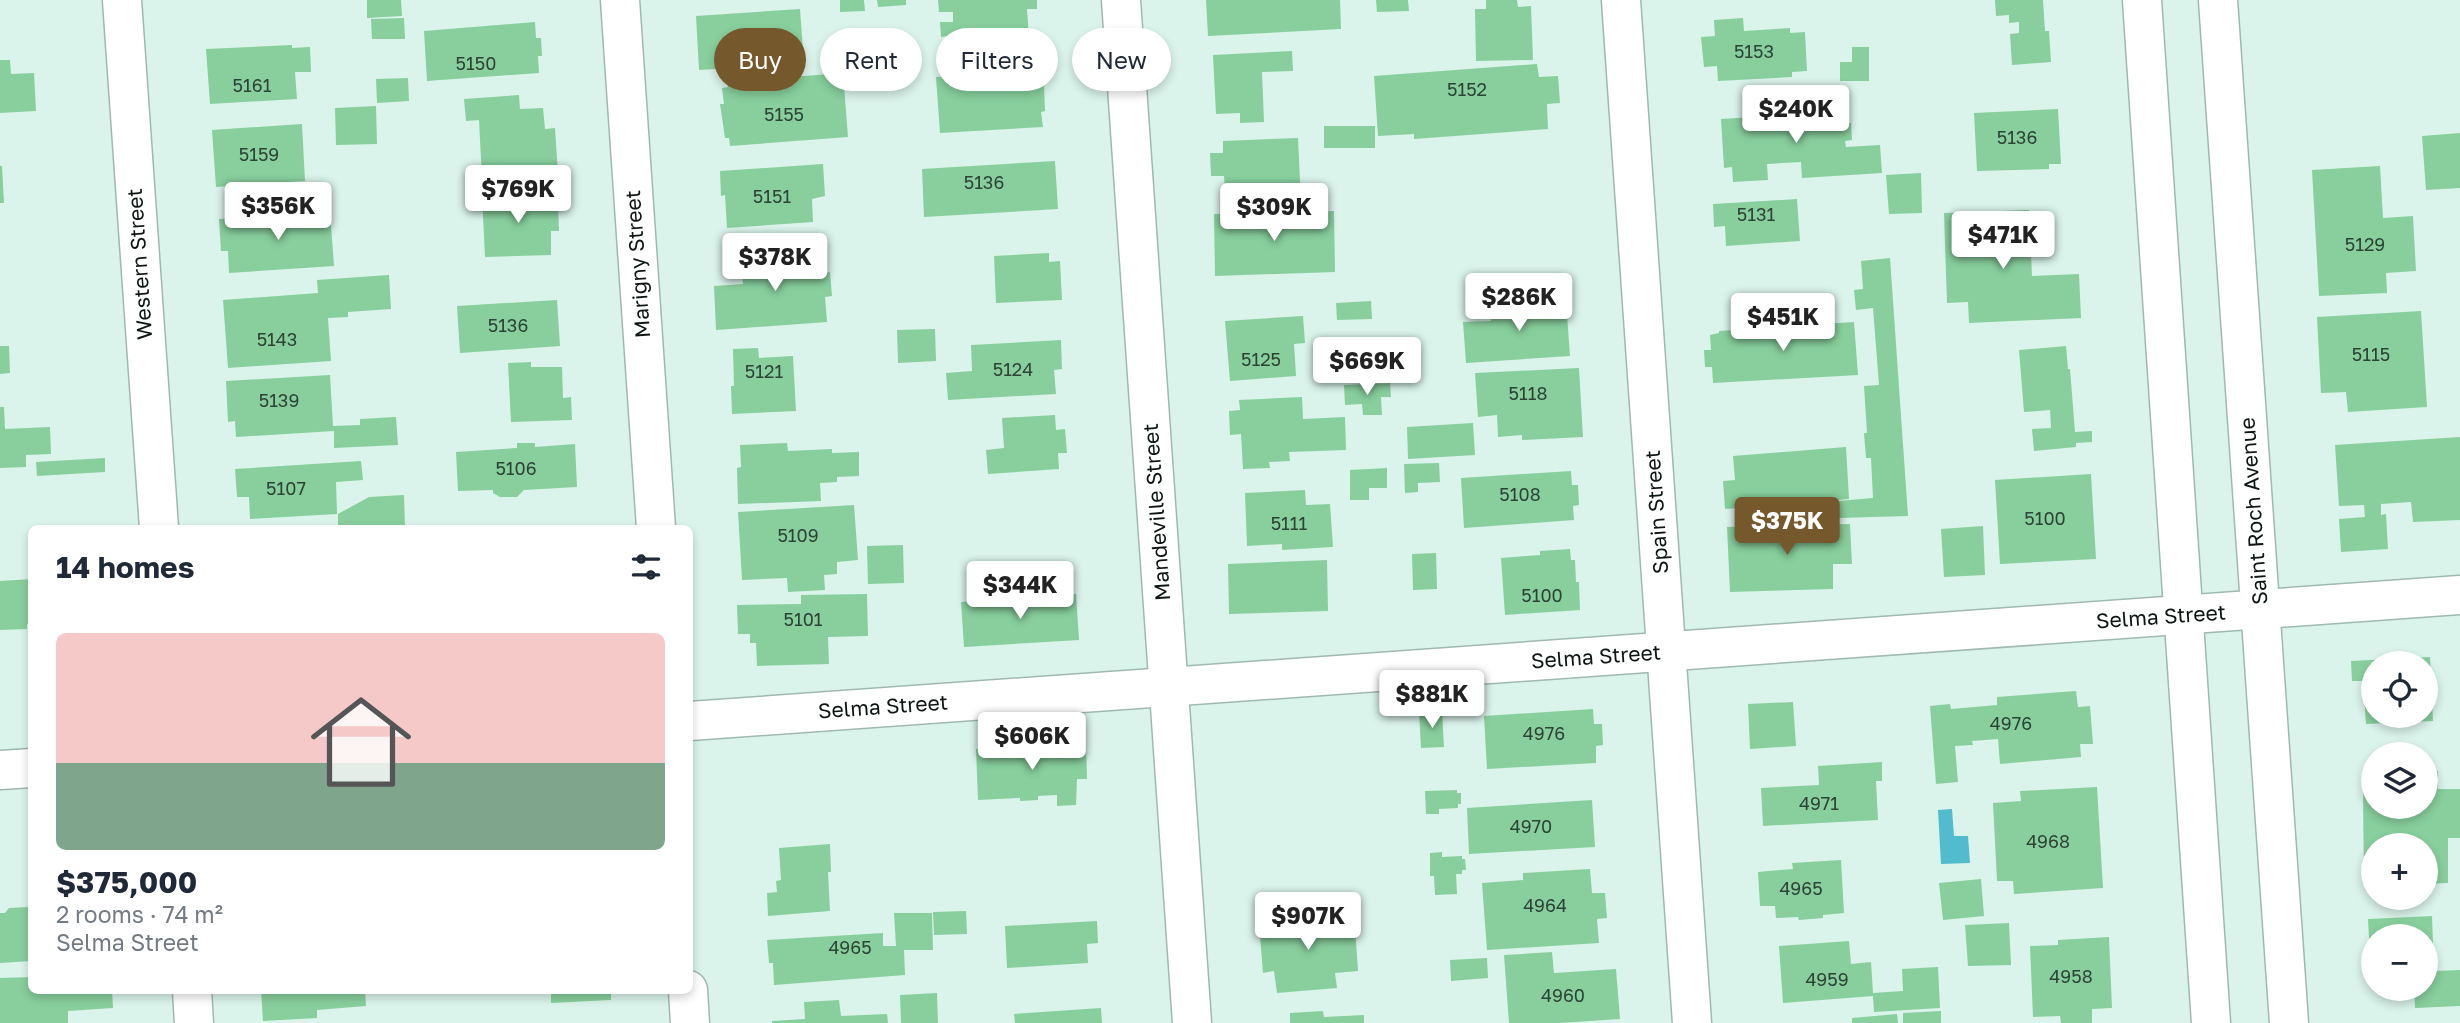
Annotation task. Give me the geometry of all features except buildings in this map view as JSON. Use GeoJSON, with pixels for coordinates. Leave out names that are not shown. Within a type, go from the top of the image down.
{"type":"FeatureCollection","features":[{"type":"Feature","properties":{"kind":"street","name":"Western Street"},"geometry":{"type":"LineString","coordinates":[[122,0],[159,525]]}},
{"type":"Feature","properties":{"kind":"street","name":"Marigny Street"},"geometry":{"type":"LineString","coordinates":[[620,0],[656,525]]}},
{"type":"Feature","properties":{"kind":"street","name":"Mandeville Street"},"geometry":{"type":"LineString","coordinates":[[1121,0],[1192,1023]]}},
{"type":"Feature","properties":{"kind":"street","name":"Spain Street"},"geometry":{"type":"LineString","coordinates":[[1621,0],[1692,1023]]}},
{"type":"Feature","properties":{"kind":"street"},"geometry":{"type":"LineString","coordinates":[[2142,0],[2211,1023]]}},
{"type":"Feature","properties":{"kind":"street","name":"Saint Roch Avenue"},"geometry":{"type":"LineString","coordinates":[[2218,0],[2289,1023]]}},
{"type":"Feature","properties":{"kind":"street","name":"Selma Street"},"geometry":{"type":"LineString","coordinates":[[693,721],[2460,595]]}},
{"type":"Feature","properties":{"kind":"street"},"geometry":{"type":"LineString","coordinates":[[0,770],[28,768]]}},
{"type":"Feature","properties":{"kind":"street"},"geometry":{"type":"LineString","coordinates":[[192,994],[194,1023]]}},
{"type":"Feature","properties":{"kind":"street"},"geometry":{"type":"LineString","coordinates":[[688,994],[690,1023]]}},
{"type":"Feature","properties":{"kind":"water"},"geometry":{"type":"Polygon","coordinates":[[[1952,809],[1954,836],[1968,836],[1970,863],[1941,864],[1938,810],[1952,809]]]}}]}
